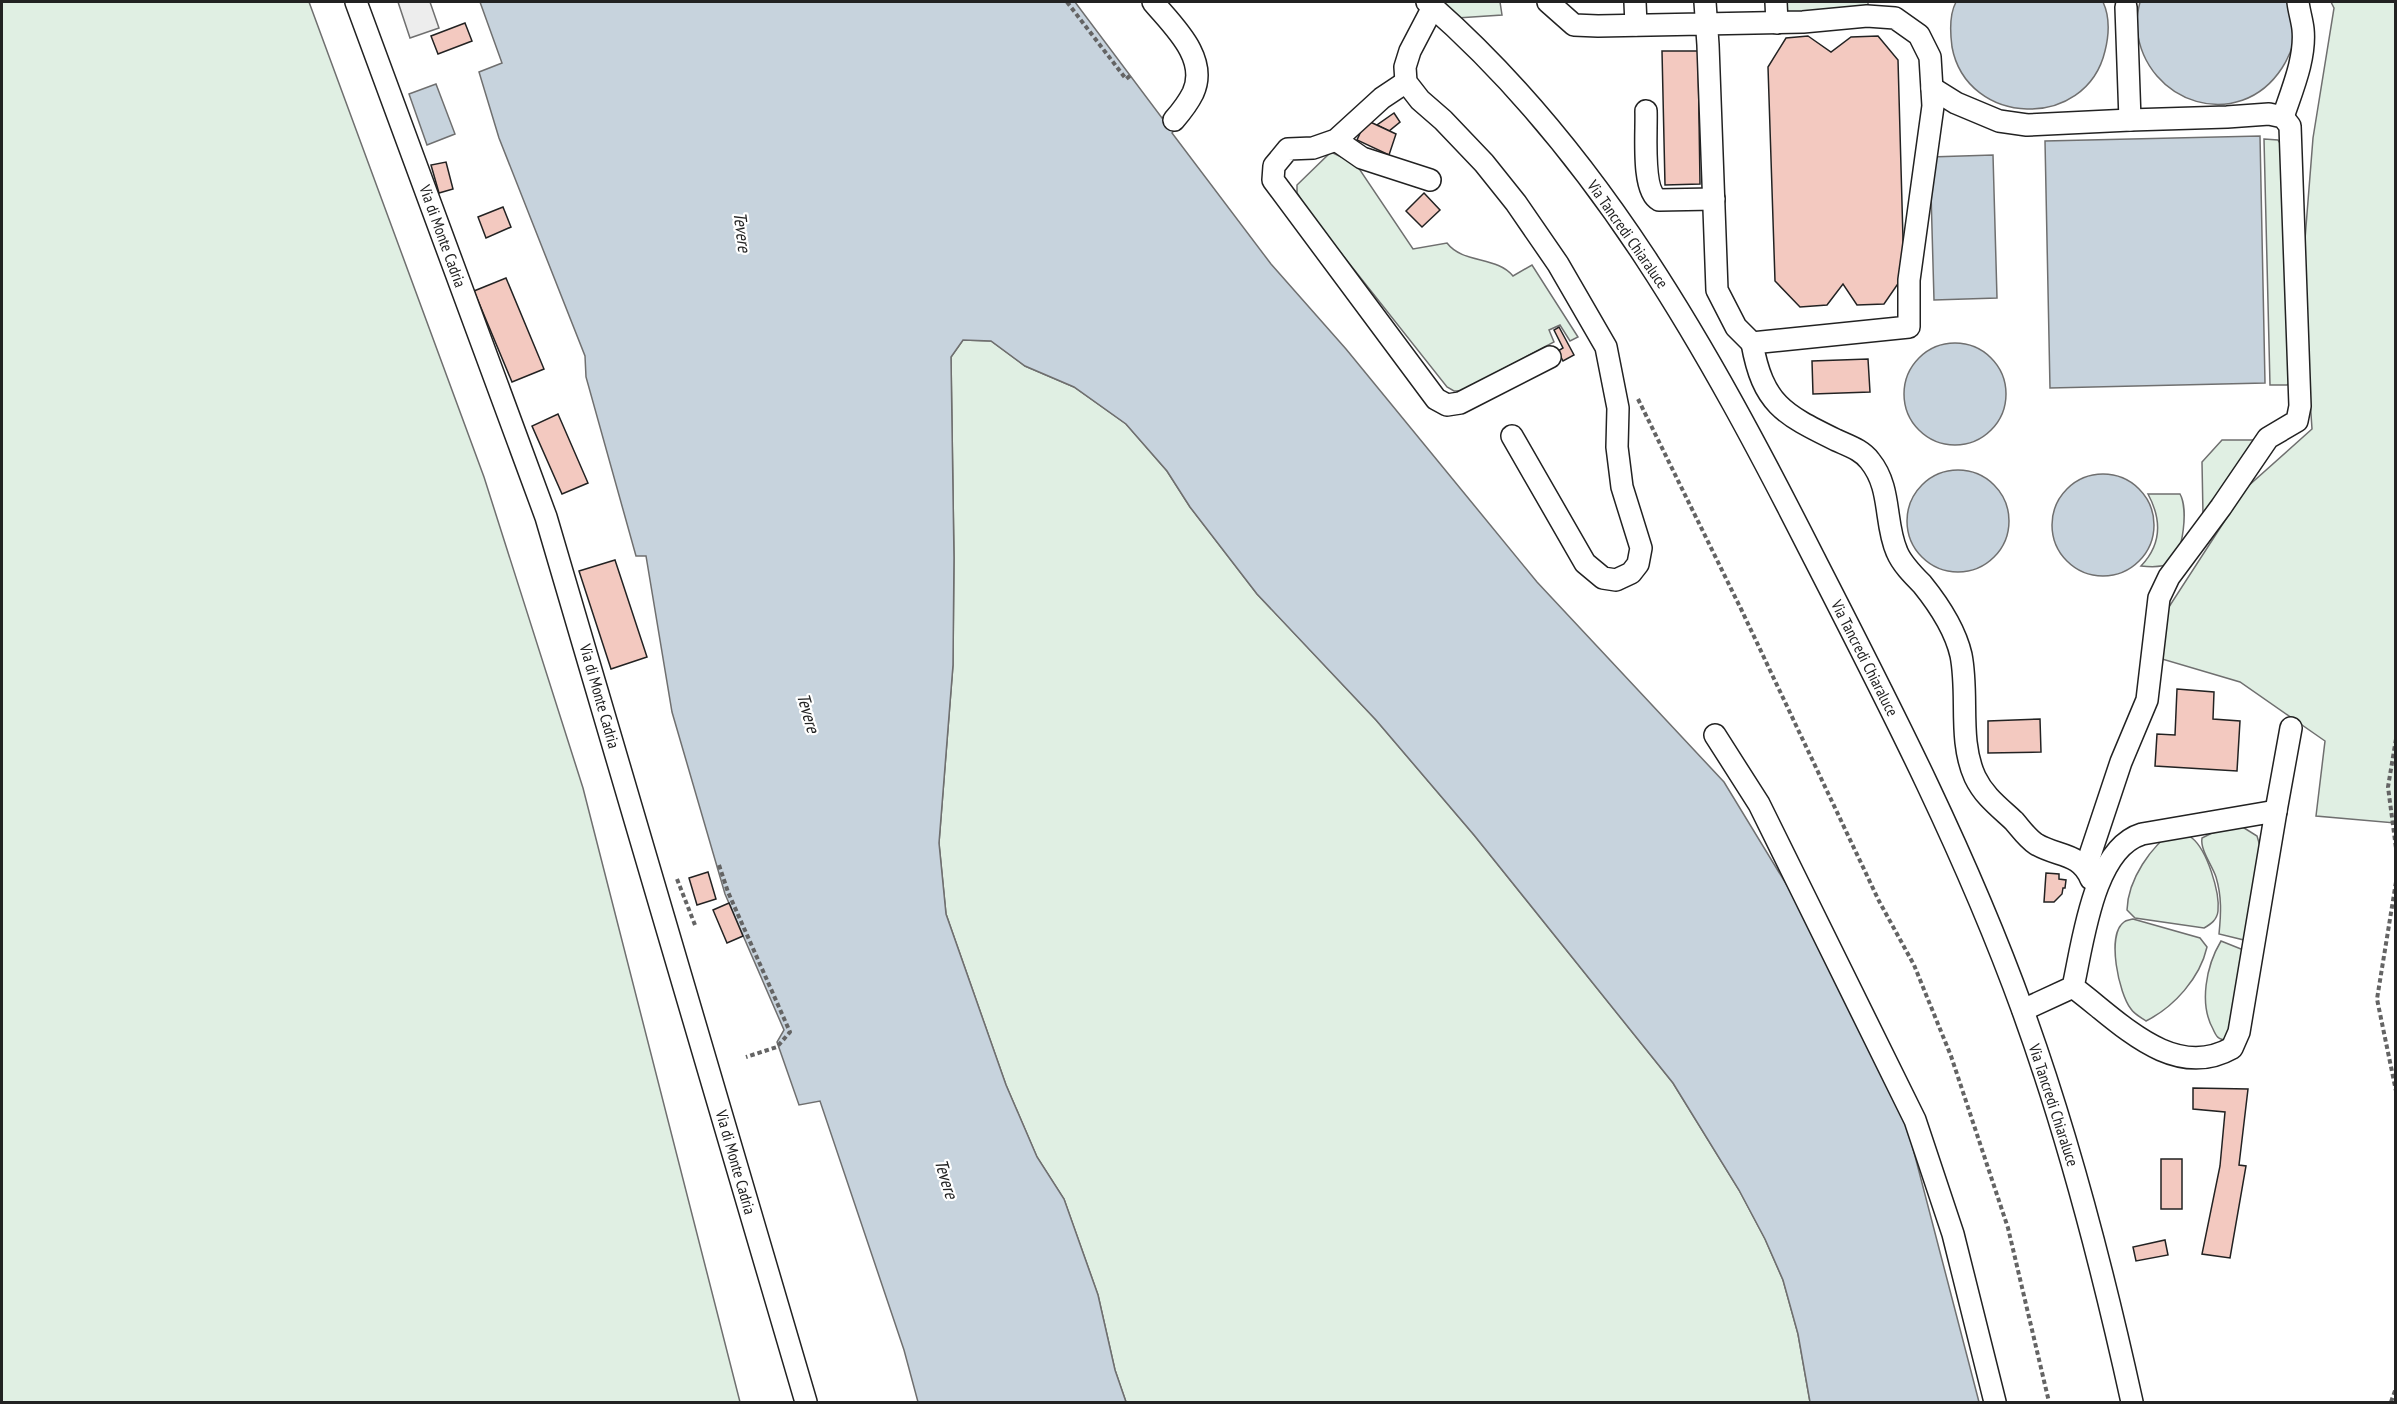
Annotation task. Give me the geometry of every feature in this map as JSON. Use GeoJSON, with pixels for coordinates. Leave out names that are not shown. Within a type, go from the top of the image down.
{"type":"FeatureCollection","features":[{"type":"Feature","properties":{"kind":"street","name":"Via di Monte Cadria"},"geometry":{"type":"LineString","coordinates":[[356,2],[549,526],[806,1402]]}},
{"type":"Feature","properties":{"kind":"street"},"geometry":{"type":"LineString","coordinates":[[1153,2],[1187,44],[1197,70],[1193,93],[1174,120]]}},
{"type":"Feature","properties":{"kind":"street"},"geometry":{"type":"LineString","coordinates":[[1548,2],[1574,25],[1777,23],[1867,16],[1891,10],[1919,34],[1930,57],[1933,106],[1909,280],[1909,327],[1752,343]]}},
{"type":"Feature","properties":{"kind":"street"},"geometry":{"type":"LineString","coordinates":[[1635,2],[1636,25]]}},
{"type":"Feature","properties":{"kind":"street"},"geometry":{"type":"LineString","coordinates":[[1705,2],[1717,290],[1736,327],[1752,343],[1762,381],[1776,404],[1803,424],[1857,450],[1872,463],[1878,473],[1886,495],[1897,552],[1942,611],[1959,646],[1968,749],[1974,774],[1983,790],[2028,838],[2086,867],[2096,891]]}},
{"type":"Feature","properties":{"kind":"street"},"geometry":{"type":"LineString","coordinates":[[1776,2],[1777,23]]}},
{"type":"Feature","properties":{"kind":"street"},"geometry":{"type":"LineString","coordinates":[[2283,117],[2296,78],[2304,30],[2298,2]]}},
{"type":"Feature","properties":{"kind":"street"},"geometry":{"type":"LineString","coordinates":[[1430,4],[1410,51],[1405,68],[1406,82],[1420,100],[1443,120],[1484,163],[1516,203],[1558,264],[1606,347],[1618,408],[1617,447],[1622,486],[1641,548],[1638,564],[1631,573],[1616,580],[1603,578],[1585,563],[1512,436]]}},
{"type":"Feature","properties":{"kind":"street","name":"Via Tancredi Chiaraluce"},"geometry":{"type":"LineString","coordinates":[[1430,4],[1511,85],[1576,161],[1645,256],[1694,334],[1763,458],[1930,790],[1979,900],[2023,1010],[2077,1178],[2105,1284],[2132,1402]]}},
{"type":"Feature","properties":{"kind":"street"},"geometry":{"type":"LineString","coordinates":[[2126,8],[2130,120]]}},
{"type":"Feature","properties":{"kind":"street"},"geometry":{"type":"LineString","coordinates":[[1406,82],[1382,98],[1336,140],[1313,148],[1288,148],[1274,166],[1273,180],[1436,399],[1447,405],[1460,403],[1550,357]]}},
{"type":"Feature","properties":{"kind":"street"},"geometry":{"type":"LineString","coordinates":[[1932,88],[1956,103],[1999,121],[2027,125],[2269,114],[2283,117],[2290,126],[2300,406],[2297,421],[2268,438],[2169,577],[2162,591],[2159,598],[2147,700],[2121,762],[2086,867]]}},
{"type":"Feature","properties":{"kind":"street"},"geometry":{"type":"LineString","coordinates":[[1646,111],[1647,175],[1654,197],[1659,200],[1713,199]]}},
{"type":"Feature","properties":{"kind":"street"},"geometry":{"type":"LineString","coordinates":[[1336,140],[1362,158],[1430,180]]}},
{"type":"Feature","properties":{"kind":"street"},"geometry":{"type":"LineString","coordinates":[[2073,987],[2148,1043],[2173,1056],[2206,1057],[2232,1048],[2239,1032],[2290,728]]}},
{"type":"Feature","properties":{"kind":"street"},"geometry":{"type":"LineString","coordinates":[[1715,735],[1759,804],[1915,1120],[1953,1234],[1995,1402]]}},
{"type":"Feature","properties":{"kind":"street"},"geometry":{"type":"LineString","coordinates":[[2073,987],[2096,891],[2106,867],[2118,848],[2134,836],[2276,810]]}},
{"type":"Feature","properties":{"kind":"street"},"geometry":{"type":"LineString","coordinates":[[2023,1010],[2073,987]]}},
{"type":"Feature","properties":{"kind":"path"},"geometry":{"type":"LineString","coordinates":[[1067,2],[1126,79],[1131,75]]}},
{"type":"Feature","properties":{"kind":"path"},"geometry":{"type":"LineString","coordinates":[[1635,393],[1661,451],[1742,611],[1787,711],[1879,901],[1914,965],[1952,1056],[2008,1228],[2049,1402]]}},
{"type":"Feature","properties":{"kind":"path"},"geometry":{"type":"LineString","coordinates":[[2396,739],[2388,787],[2396,848]]}},
{"type":"Feature","properties":{"kind":"path"},"geometry":{"type":"LineString","coordinates":[[719,865],[728,892],[790,1032],[777,1047],[746,1057]]}},
{"type":"Feature","properties":{"kind":"path"},"geometry":{"type":"LineString","coordinates":[[677,879],[695,925]]}},
{"type":"Feature","properties":{"kind":"path"},"geometry":{"type":"LineString","coordinates":[[2396,882],[2377,999],[2396,1091]]}},
{"type":"Feature","properties":{"kind":"path"},"geometry":{"type":"LineString","coordinates":[[2391,1402],[2396,1388]]}},
{"type":"Feature","properties":{"kind":"green space"},"geometry":{"type":"Polygon","coordinates":[[[2,2],[309,2],[484,477],[583,788],[740,1402],[2,1402],[2,2]]]}},
{"type":"Feature","properties":{"kind":"green space"},"geometry":{"type":"Polygon","coordinates":[[[1439,2],[1500,2],[1502,15],[1457,18],[1439,2]]]}},
{"type":"Feature","properties":{"kind":"green space"},"geometry":{"type":"Polygon","coordinates":[[[1783,2],[1868,2],[1868,7],[1799,13],[1785,11],[1783,2]]]}},
{"type":"Feature","properties":{"kind":"green space"},"geometry":{"type":"Polygon","coordinates":[[[2331,2],[2395,2],[2395,823],[2316,816],[2325,741],[2240,682],[2162,659],[2165,613],[2246,488],[2312,429],[2302,277],[2313,138],[2334,8],[2331,2]]]}},
{"type":"Feature","properties":{"kind":"green space"},"geometry":{"type":"Polygon","coordinates":[[[2264,139],[2278,140],[2282,146],[2292,382],[2287,385],[2270,385],[2264,139]]]}},
{"type":"Feature","properties":{"kind":"green space"},"geometry":{"type":"Polygon","coordinates":[[[1331,152],[1356,164],[1413,249],[1447,243],[1462,254],[1498,265],[1513,276],[1532,265],[1578,337],[1570,341],[1560,325],[1549,330],[1554,342],[1461,391],[1454,391],[1447,387],[1310,214],[1297,193],[1297,185],[1331,152]]]}},
{"type":"Feature","properties":{"kind":"green space"},"geometry":{"type":"Polygon","coordinates":[[[963,340],[991,341],[1025,366],[1074,387],[1126,424],[1167,471],[1190,507],[1257,594],[1376,720],[1474,835],[1673,1083],[1739,1190],[1765,1239],[1783,1280],[1798,1334],[1810,1402],[1126,1402],[1115,1370],[1098,1295],[1064,1199],[1037,1157],[1006,1085],[946,914],[939,843],[953,665],[951,357],[963,340]]]}},
{"type":"Feature","properties":{"kind":"green space"},"geometry":{"type":"Polygon","coordinates":[[[2222,440],[2255,440],[2203,515],[2202,462],[2222,440]]]}},
{"type":"Feature","properties":{"kind":"green space"},"geometry":{"type":"Polygon","coordinates":[[[2148,494],[2180,494],[2182,501],[2184,519],[2179,550],[2167,565],[2141,566],[2153,549],[2158,532],[2156,513],[2148,494]]]}},
{"type":"Feature","properties":{"kind":"green space"},"geometry":{"type":"Polygon","coordinates":[[[2241,826],[2257,836],[2260,846],[2244,940],[2219,934],[2221,912],[2219,892],[2216,877],[2202,843],[2202,838],[2212,833],[2241,826]]]}},
{"type":"Feature","properties":{"kind":"green space"},"geometry":{"type":"Polygon","coordinates":[[[2176,829],[2198,844],[2215,883],[2217,914],[2213,921],[2204,928],[2135,918],[2127,910],[2128,898],[2142,864],[2158,844],[2176,829]]]}},
{"type":"Feature","properties":{"kind":"green space"},"geometry":{"type":"Polygon","coordinates":[[[2133,919],[2200,938],[2207,947],[2198,970],[2176,1000],[2146,1021],[2131,1009],[2122,991],[2116,965],[2116,939],[2119,929],[2125,921],[2133,919]]]}},
{"type":"Feature","properties":{"kind":"green space"},"geometry":{"type":"Polygon","coordinates":[[[2221,941],[2246,951],[2227,1040],[2216,1036],[2209,1019],[2205,997],[2211,962],[2221,941]]]}},
{"type":"Feature","properties":{"kind":"shaded area"},"geometry":{"type":"Polygon","coordinates":[[[398,2],[430,2],[439,28],[410,38],[398,2]]]}},
{"type":"Feature","properties":{"kind":"water","name":"Tevere"},"geometry":{"type":"Polygon","coordinates":[[[480,2],[1075,2],[1162,118],[1168,114],[1178,125],[1172,133],[1271,264],[1346,349],[1537,582],[1724,782],[1805,915],[1903,1110],[1979,1402],[1810,1402],[1798,1334],[1783,1280],[1765,1239],[1739,1190],[1673,1083],[1474,835],[1376,720],[1257,594],[1190,507],[1167,471],[1126,424],[1074,387],[1025,366],[991,341],[963,340],[951,357],[953,665],[939,843],[946,914],[1006,1085],[1037,1157],[1064,1199],[1098,1295],[1115,1370],[1126,1402],[918,1402],[904,1350],[820,1101],[799,1105],[777,1042],[784,1030],[725,894],[672,712],[646,556],[636,556],[586,377],[585,356],[499,138],[479,72],[502,63],[480,2]]]}},
{"type":"Feature","properties":{"kind":"water"},"geometry":{"type":"Polygon","coordinates":[[[1956,2],[2103,2],[2107,14],[2107,39],[2105,51],[2094,77],[2075,95],[2052,106],[2027,109],[2002,105],[1980,93],[1962,73],[1952,47],[1951,18],[1956,2]]]}},
{"type":"Feature","properties":{"kind":"water"},"geometry":{"type":"Polygon","coordinates":[[[2140,2],[2292,2],[2295,19],[2293,45],[2282,68],[2264,88],[2242,100],[2219,104],[2196,101],[2175,92],[2157,76],[2144,55],[2137,29],[2140,2]]]}},
{"type":"Feature","properties":{"kind":"water"},"geometry":{"type":"Polygon","coordinates":[[[436,84],[455,134],[427,145],[409,94],[436,84]]]}},
{"type":"Feature","properties":{"kind":"water"},"geometry":{"type":"Polygon","coordinates":[[[2260,136],[2265,383],[2050,388],[2045,141],[2260,136]]]}},
{"type":"Feature","properties":{"kind":"water"},"geometry":{"type":"Polygon","coordinates":[[[1993,155],[1997,298],[1934,300],[1930,157],[1993,155]]]}},
{"type":"Feature","properties":{"kind":"water"},"geometry":{"type":"Polygon","coordinates":[[[1955,343],[1975,347],[1991,358],[2002,374],[2006,394],[2002,414],[1991,430],[1975,441],[1955,445],[1935,441],[1919,430],[1908,414],[1904,394],[1908,374],[1919,358],[1935,347],[1955,343]]]}},
{"type":"Feature","properties":{"kind":"water"},"geometry":{"type":"Polygon","coordinates":[[[1958,470],[1978,474],[1994,485],[2005,501],[2009,521],[2005,541],[1994,557],[1978,568],[1958,572],[1938,568],[1922,557],[1911,541],[1907,521],[1911,501],[1922,485],[1938,474],[1958,470]]]}},
{"type":"Feature","properties":{"kind":"water"},"geometry":{"type":"Polygon","coordinates":[[[2103,474],[2123,478],[2139,489],[2150,505],[2154,525],[2150,545],[2139,561],[2123,572],[2103,576],[2083,572],[2067,561],[2056,545],[2052,525],[2056,505],[2067,489],[2083,478],[2103,474]]]}},
{"type":"Feature","properties":{"kind":"building"},"geometry":{"type":"Polygon","coordinates":[[[465,23],[472,41],[438,54],[431,36],[465,23]]]}},
{"type":"Feature","properties":{"kind":"building"},"geometry":{"type":"Polygon","coordinates":[[[1808,36],[1831,52],[1851,37],[1878,36],[1898,60],[1904,275],[1884,304],[1857,305],[1843,284],[1827,305],[1800,307],[1775,281],[1768,67],[1786,38],[1808,36]]]}},
{"type":"Feature","properties":{"kind":"building"},"geometry":{"type":"Polygon","coordinates":[[[1662,51],[1698,51],[1700,184],[1665,185],[1662,51]]]}},
{"type":"Feature","properties":{"kind":"building"},"geometry":{"type":"Polygon","coordinates":[[[1394,113],[1400,122],[1389,131],[1377,125],[1394,113]]]}},
{"type":"Feature","properties":{"kind":"building"},"geometry":{"type":"Polygon","coordinates":[[[1366,120],[1396,134],[1389,155],[1357,140],[1366,120]]]}},
{"type":"Feature","properties":{"kind":"building"},"geometry":{"type":"Polygon","coordinates":[[[446,162],[453,189],[439,193],[431,165],[446,162]]]}},
{"type":"Feature","properties":{"kind":"building"},"geometry":{"type":"Polygon","coordinates":[[[1424,193],[1440,210],[1422,227],[1406,211],[1424,193]]]}},
{"type":"Feature","properties":{"kind":"building"},"geometry":{"type":"Polygon","coordinates":[[[503,207],[511,227],[486,238],[478,217],[503,207]]]}},
{"type":"Feature","properties":{"kind":"building"},"geometry":{"type":"Polygon","coordinates":[[[506,278],[544,369],[512,382],[474,291],[506,278]]]}},
{"type":"Feature","properties":{"kind":"building"},"geometry":{"type":"Polygon","coordinates":[[[1559,327],[1574,355],[1563,361],[1558,351],[1563,348],[1554,330],[1559,327]]]}},
{"type":"Feature","properties":{"kind":"building"},"geometry":{"type":"Polygon","coordinates":[[[1868,359],[1870,392],[1813,394],[1812,361],[1868,359]]]}},
{"type":"Feature","properties":{"kind":"building"},"geometry":{"type":"Polygon","coordinates":[[[558,414],[588,483],[562,494],[532,426],[558,414]]]}},
{"type":"Feature","properties":{"kind":"building"},"geometry":{"type":"Polygon","coordinates":[[[615,560],[647,657],[611,669],[579,571],[615,560]]]}},
{"type":"Feature","properties":{"kind":"building"},"geometry":{"type":"Polygon","coordinates":[[[2177,689],[2214,692],[2213,719],[2240,721],[2237,771],[2155,766],[2157,734],[2175,735],[2177,689]]]}},
{"type":"Feature","properties":{"kind":"building"},"geometry":{"type":"Polygon","coordinates":[[[2040,719],[2041,752],[1988,753],[1988,721],[2040,719]]]}},
{"type":"Feature","properties":{"kind":"building"},"geometry":{"type":"Polygon","coordinates":[[[708,872],[716,899],[697,905],[689,878],[708,872]]]}},
{"type":"Feature","properties":{"kind":"building"},"geometry":{"type":"Polygon","coordinates":[[[2046,873],[2059,874],[2059,879],[2066,880],[2062,894],[2054,902],[2044,902],[2046,873]]]}},
{"type":"Feature","properties":{"kind":"building"},"geometry":{"type":"Polygon","coordinates":[[[729,903],[743,936],[727,943],[713,910],[729,903]]]}},
{"type":"Feature","properties":{"kind":"building"},"geometry":{"type":"Polygon","coordinates":[[[2193,1088],[2248,1089],[2239,1165],[2246,1166],[2230,1258],[2202,1254],[2220,1166],[2225,1112],[2193,1109],[2193,1088]]]}},
{"type":"Feature","properties":{"kind":"building"},"geometry":{"type":"Polygon","coordinates":[[[2161,1159],[2182,1159],[2182,1209],[2161,1209],[2161,1159]]]}},
{"type":"Feature","properties":{"kind":"building"},"geometry":{"type":"Polygon","coordinates":[[[2165,1240],[2168,1255],[2136,1261],[2133,1247],[2165,1240]]]}}]}
